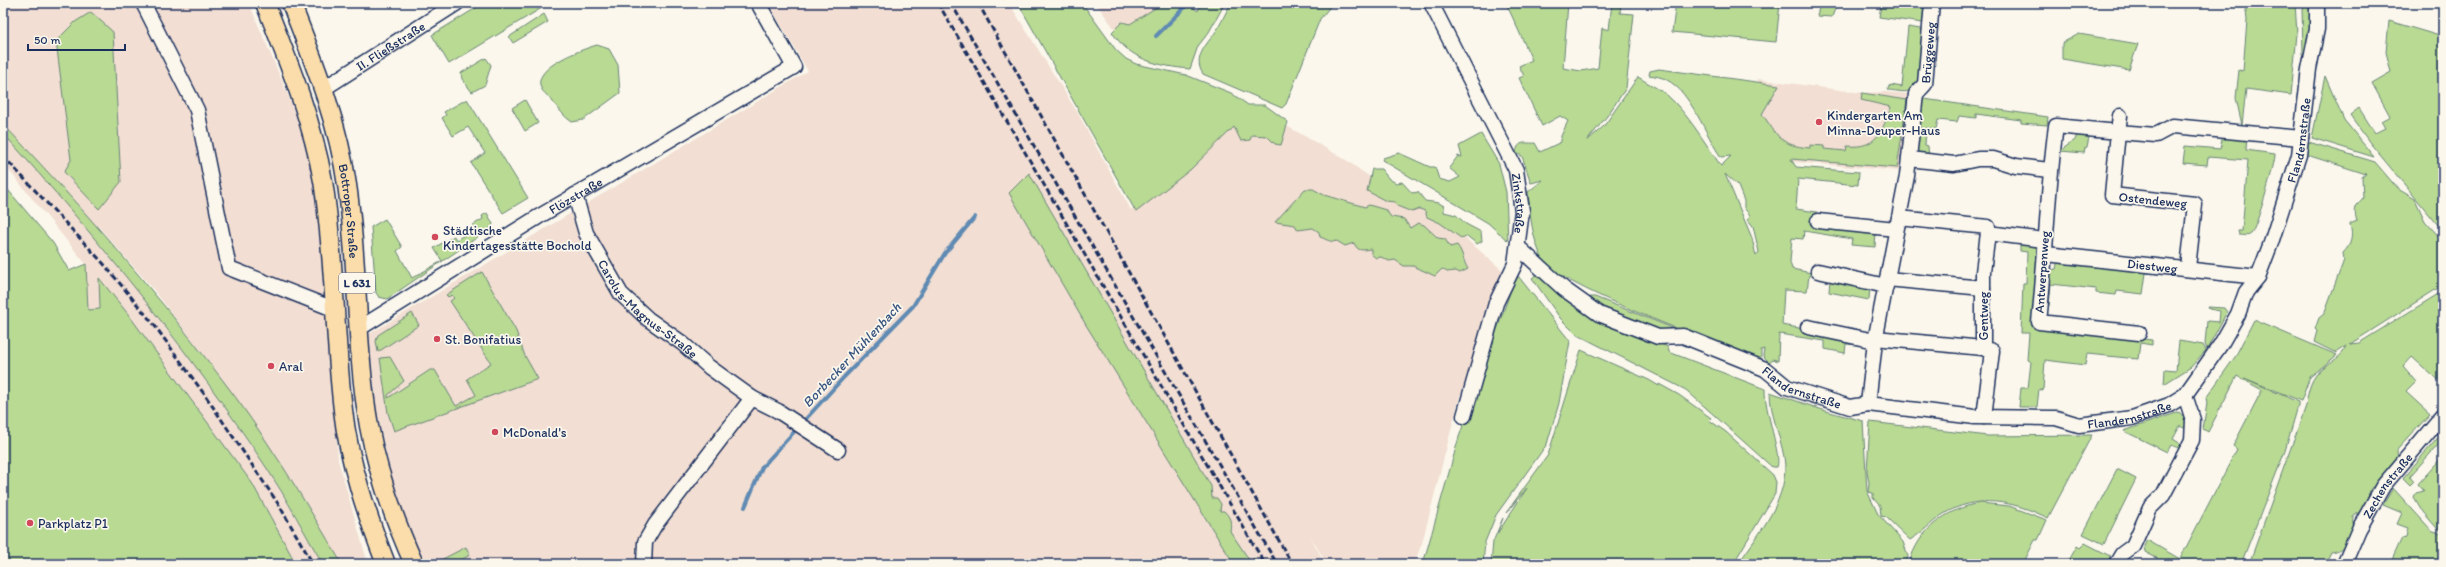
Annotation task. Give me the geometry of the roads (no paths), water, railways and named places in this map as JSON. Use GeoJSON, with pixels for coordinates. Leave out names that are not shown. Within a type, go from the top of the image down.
{"type":"FeatureCollection","features":[{"type":"Feature","properties":{"kind":"main road","name":"Bottroper Straße"},"geometry":{"type":"LineString","coordinates":[[265,3],[302,101],[318,156],[326,204],[345,427],[356,477],[386,564]]}},
{"type":"Feature","properties":{"kind":"main road","name":"Bottroper Straße"},"geometry":{"type":"LineString","coordinates":[[290,3],[323,89],[338,139],[347,184],[360,324],[364,395],[376,462],[390,507],[414,564]]}},
{"type":"Feature","properties":{"kind":"main road"},"geometry":{"type":"LineString","coordinates":[[336,310],[360,324]]}},
{"type":"Feature","properties":{"kind":"street"},"geometry":{"type":"LineString","coordinates":[[143,3],[197,110],[229,268],[336,310]]}},
{"type":"Feature","properties":{"kind":"street","name":"II. Fließstraße"},"geometry":{"type":"LineString","coordinates":[[323,89],[457,3]]}},
{"type":"Feature","properties":{"kind":"street","name":"Flözstraße"},"geometry":{"type":"LineString","coordinates":[[360,324],[575,195],[794,67],[758,3]]}},
{"type":"Feature","properties":{"kind":"street","name":"Zinkstraße"},"geometry":{"type":"LineString","coordinates":[[1431,3],[1516,170],[1522,211],[1515,264],[1496,303],[1464,416]]}},
{"type":"Feature","properties":{"kind":"street","name":"Brüggeweg"},"geometry":{"type":"LineString","coordinates":[[1868,404],[1875,339],[1887,283],[1909,159],[1916,94],[1926,84],[1932,3]]}},
{"type":"Feature","properties":{"kind":"street","name":"Flandernstraße"},"geometry":{"type":"LineString","coordinates":[[1518,247],[1564,289],[1599,314],[1658,337],[1683,336],[1765,369],[1787,387],[1850,407],[1868,404],[1984,417],[2056,418],[2079,425],[2132,418],[2169,405],[2185,395],[2221,344],[2238,314],[2246,292],[2258,277],[2271,243],[2296,166],[2301,138],[2309,69],[2317,29],[2317,3]]}},
{"type":"Feature","properties":{"kind":"street","name":"Ostendeweg"},"geometry":{"type":"LineString","coordinates":[[2120,116],[2112,195],[2195,204],[2188,268]]}},
{"type":"Feature","properties":{"kind":"street","name":"Antwerpenweg"},"geometry":{"type":"LineString","coordinates":[[2118,132],[2056,126],[2049,170],[2044,240],[2046,254],[2039,322],[2139,333]]}},
{"type":"Feature","properties":{"kind":"street"},"geometry":{"type":"LineString","coordinates":[[2118,132],[2156,135],[2173,126],[2301,138]]}},
{"type":"Feature","properties":{"kind":"street"},"geometry":{"type":"LineString","coordinates":[[1909,159],[1954,164],[1978,159],[1993,159],[2016,166],[2049,170]]}},
{"type":"Feature","properties":{"kind":"street","name":"Carolus-Magnus-Straße"},"geometry":{"type":"LineString","coordinates":[[575,195],[586,232],[621,294],[648,319],[682,343],[709,367],[752,398],[778,412],[838,450]]}},
{"type":"Feature","properties":{"kind":"street"},"geometry":{"type":"LineString","coordinates":[[1818,221],[1988,227],[1988,233],[2044,240]]}},
{"type":"Feature","properties":{"kind":"street","name":"Gentweg"},"geometry":{"type":"LineString","coordinates":[[1984,417],[1992,351],[1982,348],[1983,288],[1988,233]]}},
{"type":"Feature","properties":{"kind":"street","name":"Diestweg"},"geometry":{"type":"LineString","coordinates":[[2046,254],[2188,268],[2258,277]]}},
{"type":"Feature","properties":{"kind":"street"},"geometry":{"type":"LineString","coordinates":[[1818,271],[1887,283],[1983,288]]}},
{"type":"Feature","properties":{"kind":"street"},"geometry":{"type":"LineString","coordinates":[[1808,327],[1875,339],[1982,348]]}},
{"type":"Feature","properties":{"kind":"street","name":"Flandernstraße"},"geometry":{"type":"LineString","coordinates":[[2116,564],[2122,554],[2133,546],[2150,508],[2163,495],[2192,440],[2193,420],[2185,395]]}},
{"type":"Feature","properties":{"kind":"street"},"geometry":{"type":"LineString","coordinates":[[644,564],[645,542],[655,525],[752,398]]}},
{"type":"Feature","properties":{"kind":"street","name":"Zechenstraße"},"geometry":{"type":"LineString","coordinates":[[2344,564],[2358,529],[2383,486],[2443,415]]}},
{"type":"Feature","properties":{"kind":"waterway","name":"Borbecker Mühlenbach"},"geometry":{"type":"LineString","coordinates":[[1156,36],[1189,3]]}},
{"type":"Feature","properties":{"kind":"waterway","name":"Borbecker Mühlenbach"},"geometry":{"type":"LineString","coordinates":[[745,507],[762,467],[844,377],[913,306],[945,253],[975,217]]}},
{"type":"Feature","properties":{"kind":"railway"},"geometry":{"type":"LineString","coordinates":[[938,3],[1265,564]]}},
{"type":"Feature","properties":{"kind":"railway"},"geometry":{"type":"LineString","coordinates":[[951,3],[1277,564]]}},
{"type":"Feature","properties":{"kind":"railway"},"geometry":{"type":"LineString","coordinates":[[978,3],[1292,564]]}},
{"type":"Feature","properties":{"kind":"railway"},"geometry":{"type":"LineString","coordinates":[[3,156],[103,263],[155,326],[207,398],[279,505],[313,564]]}},
{"type":"Feature","properties":{"kind":"place","name":"Kindergarten Am Minna-Deuper-Haus"},"geometry":{"type":"Point","coordinates":[1819,122]}},
{"type":"Feature","properties":{"kind":"place","name":"Städtische Kindertagesstätte Bochold"},"geometry":{"type":"Point","coordinates":[435,237]}},
{"type":"Feature","properties":{"kind":"place","name":"St. Bonifatius"},"geometry":{"type":"Point","coordinates":[437,339]}},
{"type":"Feature","properties":{"kind":"place","name":"Aral"},"geometry":{"type":"Point","coordinates":[271,366]}},
{"type":"Feature","properties":{"kind":"place","name":"McDonald's"},"geometry":{"type":"Point","coordinates":[495,432]}},
{"type":"Feature","properties":{"kind":"place","name":"Parkplatz P1"},"geometry":{"type":"Point","coordinates":[30,523]}}]}
